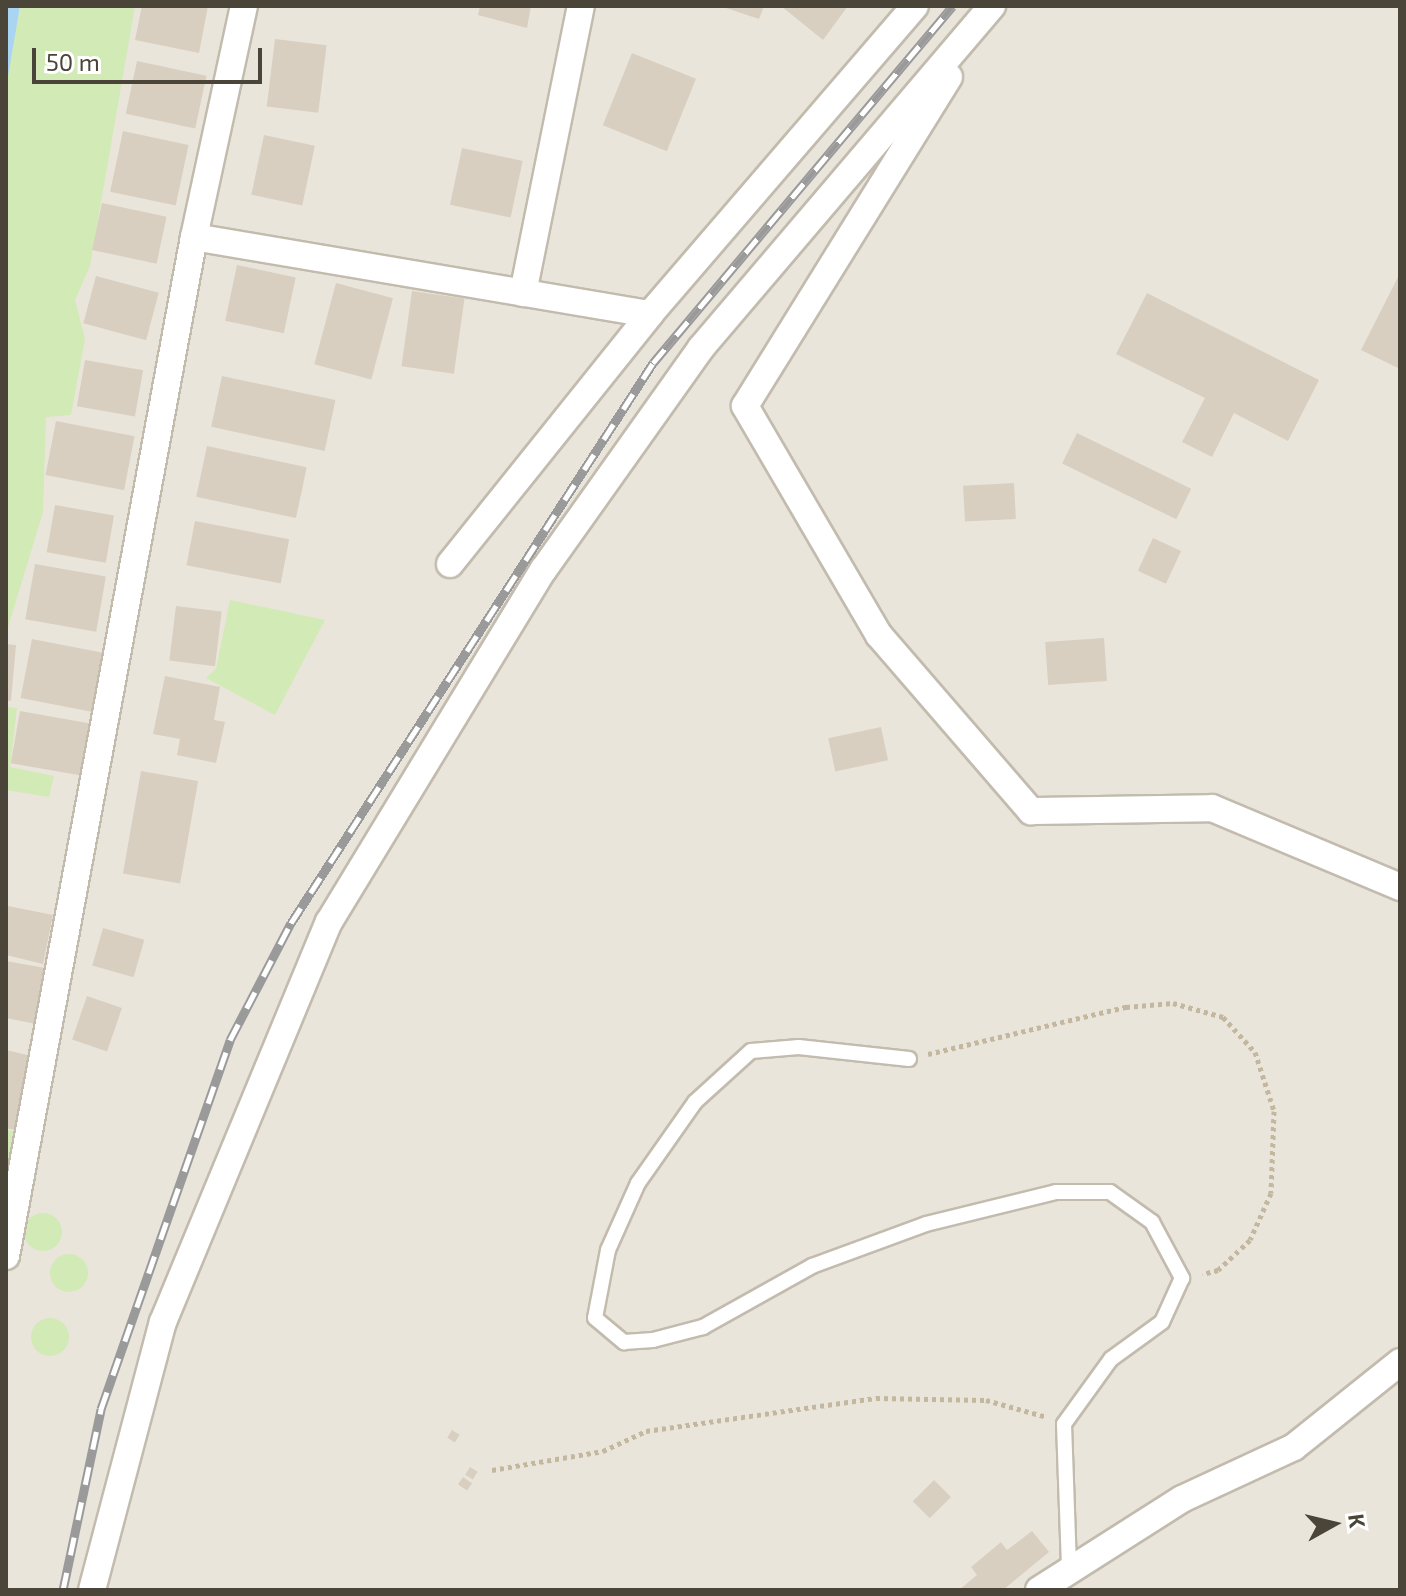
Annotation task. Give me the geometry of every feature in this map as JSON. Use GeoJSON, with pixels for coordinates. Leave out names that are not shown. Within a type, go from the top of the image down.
{"type":"FeatureCollection","features":[{"type":"Feature","properties":{"kind":"street"},"geometry":{"type":"LineString","coordinates":[[6,1256],[194,237],[244,6]]}},
{"type":"Feature","properties":{"kind":"street"},"geometry":{"type":"LineString","coordinates":[[523,293],[581,6]]}},
{"type":"Feature","properties":{"kind":"street"},"geometry":{"type":"LineString","coordinates":[[450,564],[650,314],[915,6]]}},
{"type":"Feature","properties":{"kind":"street"},"geometry":{"type":"LineString","coordinates":[[993,6],[745,406],[879,635],[1031,811],[1212,808],[1400,887]]}},
{"type":"Feature","properties":{"kind":"street"},"geometry":{"type":"LineString","coordinates":[[92,1590],[163,1322],[329,922],[544,569],[701,348],[993,6]]}},
{"type":"Feature","properties":{"kind":"street"},"geometry":{"type":"LineString","coordinates":[[194,237],[650,314]]}},
{"type":"Feature","properties":{"kind":"street"},"geometry":{"type":"LineString","coordinates":[[1039,1590],[1182,1499],[1294,1447],[1400,1362]]}},
{"type":"Feature","properties":{"kind":"lane"},"geometry":{"type":"LineString","coordinates":[[909,1059],[799,1047],[751,1051],[695,1102],[638,1183],[608,1250],[595,1318],[624,1342],[703,1327],[812,1266],[926,1224],[1056,1192],[1110,1192],[1152,1222],[1182,1278],[1162,1322],[1111,1359],[1064,1424],[1069,1570]]}},
{"type":"Feature","properties":{"kind":"path"},"geometry":{"type":"LineString","coordinates":[[909,1059],[1126,1007],[1173,1003],[1223,1017],[1255,1052],[1274,1111],[1271,1193],[1250,1240],[1218,1270],[1182,1278]]}},
{"type":"Feature","properties":{"kind":"path"},"geometry":{"type":"LineString","coordinates":[[492,1470],[603,1451],[646,1431],[925,1394],[1033,1410],[1064,1424]]}},
{"type":"Feature","properties":{"kind":"shaded area"},"geometry":{"type":"Polygon","coordinates":[[[6,6],[1400,6],[1400,1590],[6,1590],[6,6]]]}},
{"type":"Feature","properties":{"kind":"green space"},"geometry":{"type":"Polygon","coordinates":[[[21,6],[135,6],[90,266],[75,300],[85,339],[71,415],[46,417],[43,512],[6,634],[6,69],[21,6]]]}},
{"type":"Feature","properties":{"kind":"green space"},"geometry":{"type":"Polygon","coordinates":[[[230,600],[325,620],[275,715],[206,678],[216,669],[230,600]]]}},
{"type":"Feature","properties":{"kind":"green space"},"geometry":{"type":"Polygon","coordinates":[[[6,707],[17,708],[10,767],[54,776],[49,797],[6,790],[6,707]]]}},
{"type":"Feature","properties":{"kind":"green space"},"geometry":{"type":"Polygon","coordinates":[[[6,1130],[31,1135],[22,1178],[6,1175],[6,1130]]]}},
{"type":"Feature","properties":{"kind":"green space"},"geometry":{"type":"Polygon","coordinates":[[[43,1213],[57,1218],[62,1232],[57,1246],[43,1251],[29,1246],[24,1232],[29,1218],[43,1213]]]}},
{"type":"Feature","properties":{"kind":"green space"},"geometry":{"type":"Polygon","coordinates":[[[69,1254],[83,1259],[88,1273],[83,1287],[69,1292],[55,1287],[50,1273],[55,1259],[69,1254]]]}},
{"type":"Feature","properties":{"kind":"green space"},"geometry":{"type":"Polygon","coordinates":[[[50,1318],[64,1323],[69,1337],[64,1351],[50,1356],[36,1351],[31,1337],[36,1323],[50,1318]]]}},
{"type":"Feature","properties":{"kind":"water"},"geometry":{"type":"Polygon","coordinates":[[[6,6],[20,6],[6,88],[6,6]]]}},
{"type":"Feature","properties":{"kind":"building"},"geometry":{"type":"Polygon","coordinates":[[[142,6],[208,6],[199,53],[135,40],[142,6]]]}},
{"type":"Feature","properties":{"kind":"building"},"geometry":{"type":"Polygon","coordinates":[[[480,6],[531,6],[527,28],[478,15],[480,6]]]}},
{"type":"Feature","properties":{"kind":"building"},"geometry":{"type":"Polygon","coordinates":[[[720,6],[764,6],[759,19],[720,6]]]}},
{"type":"Feature","properties":{"kind":"building"},"geometry":{"type":"Polygon","coordinates":[[[781,6],[848,6],[823,40],[781,6]]]}},
{"type":"Feature","properties":{"kind":"building"},"geometry":{"type":"Polygon","coordinates":[[[275,39],[327,45],[318,113],[267,106],[275,39]]]}},
{"type":"Feature","properties":{"kind":"building"},"geometry":{"type":"Polygon","coordinates":[[[632,53],[696,79],[667,151],[603,125],[632,53]]]}},
{"type":"Feature","properties":{"kind":"building"},"geometry":{"type":"Polygon","coordinates":[[[137,61],[206,76],[195,129],[126,114],[137,61]]]}},
{"type":"Feature","properties":{"kind":"building"},"geometry":{"type":"Polygon","coordinates":[[[123,131],[189,145],[176,206],[110,192],[123,131]]]}},
{"type":"Feature","properties":{"kind":"building"},"geometry":{"type":"Polygon","coordinates":[[[264,135],[315,146],[302,205],[251,195],[264,135]]]}},
{"type":"Feature","properties":{"kind":"building"},"geometry":{"type":"Polygon","coordinates":[[[462,148],[523,161],[511,218],[450,205],[462,148]]]}},
{"type":"Feature","properties":{"kind":"building"},"geometry":{"type":"Polygon","coordinates":[[[102,203],[167,217],[157,264],[92,250],[102,203]]]}},
{"type":"Feature","properties":{"kind":"building"},"geometry":{"type":"Polygon","coordinates":[[[237,265],[296,277],[284,333],[225,321],[237,265]]]}},
{"type":"Feature","properties":{"kind":"building"},"geometry":{"type":"Polygon","coordinates":[[[1400,273],[1400,369],[1361,350],[1400,273]]]}},
{"type":"Feature","properties":{"kind":"building"},"geometry":{"type":"Polygon","coordinates":[[[96,276],[159,293],[146,340],[83,323],[96,276]]]}},
{"type":"Feature","properties":{"kind":"building"},"geometry":{"type":"Polygon","coordinates":[[[336,283],[393,298],[371,379],[314,364],[336,283]]]}},
{"type":"Feature","properties":{"kind":"building"},"geometry":{"type":"Polygon","coordinates":[[[412,291],[464,298],[454,374],[401,366],[412,291]]]}},
{"type":"Feature","properties":{"kind":"building"},"geometry":{"type":"Polygon","coordinates":[[[1147,293],[1319,380],[1288,441],[1234,413],[1212,457],[1182,442],[1205,398],[1116,354],[1147,293]]]}},
{"type":"Feature","properties":{"kind":"building"},"geometry":{"type":"Polygon","coordinates":[[[85,360],[143,370],[135,417],[77,406],[85,360]]]}},
{"type":"Feature","properties":{"kind":"building"},"geometry":{"type":"Polygon","coordinates":[[[222,376],[335,400],[325,451],[211,427],[222,376]]]}},
{"type":"Feature","properties":{"kind":"building"},"geometry":{"type":"Polygon","coordinates":[[[56,421],[135,436],[124,490],[46,475],[56,421]]]}},
{"type":"Feature","properties":{"kind":"building"},"geometry":{"type":"Polygon","coordinates":[[[1077,433],[1191,489],[1176,519],[1062,464],[1077,433]]]}},
{"type":"Feature","properties":{"kind":"building"},"geometry":{"type":"Polygon","coordinates":[[[207,446],[307,467],[296,518],[196,497],[207,446]]]}},
{"type":"Feature","properties":{"kind":"building"},"geometry":{"type":"Polygon","coordinates":[[[1014,483],[1016,519],[965,522],[963,486],[1014,483]]]}},
{"type":"Feature","properties":{"kind":"building"},"geometry":{"type":"Polygon","coordinates":[[[55,505],[114,515],[106,563],[47,552],[55,505]]]}},
{"type":"Feature","properties":{"kind":"building"},"geometry":{"type":"Polygon","coordinates":[[[195,521],[289,539],[281,583],[186,565],[195,521]]]}},
{"type":"Feature","properties":{"kind":"building"},"geometry":{"type":"Polygon","coordinates":[[[1153,538],[1181,551],[1166,584],[1138,571],[1153,538]]]}},
{"type":"Feature","properties":{"kind":"building"},"geometry":{"type":"Polygon","coordinates":[[[35,564],[106,577],[96,632],[25,619],[35,564]]]}},
{"type":"Feature","properties":{"kind":"building"},"geometry":{"type":"Polygon","coordinates":[[[176,606],[222,612],[215,666],[169,661],[176,606]]]}},
{"type":"Feature","properties":{"kind":"building"},"geometry":{"type":"Polygon","coordinates":[[[1104,638],[1107,681],[1048,685],[1045,642],[1104,638]]]}},
{"type":"Feature","properties":{"kind":"building"},"geometry":{"type":"Polygon","coordinates":[[[32,639],[106,653],[94,712],[21,698],[32,639]]]}},
{"type":"Feature","properties":{"kind":"building"},"geometry":{"type":"Polygon","coordinates":[[[6,644],[16,645],[11,701],[6,700],[6,644]]]}},
{"type":"Feature","properties":{"kind":"building"},"geometry":{"type":"Polygon","coordinates":[[[165,676],[220,687],[214,720],[225,722],[216,763],[177,755],[180,739],[153,734],[165,676]]]}},
{"type":"Feature","properties":{"kind":"building"},"geometry":{"type":"Polygon","coordinates":[[[20,711],[89,723],[80,775],[11,763],[20,711]]]}},
{"type":"Feature","properties":{"kind":"building"},"geometry":{"type":"Polygon","coordinates":[[[881,727],[888,760],[835,771],[828,738],[881,727]]]}},
{"type":"Feature","properties":{"kind":"building"},"geometry":{"type":"Polygon","coordinates":[[[141,771],[198,781],[180,883],[123,873],[141,771]]]}},
{"type":"Feature","properties":{"kind":"building"},"geometry":{"type":"Polygon","coordinates":[[[8,906],[53,915],[43,964],[6,955],[8,906]]]}},
{"type":"Feature","properties":{"kind":"building"},"geometry":{"type":"Polygon","coordinates":[[[103,928],[144,940],[134,977],[92,965],[103,928]]]}},
{"type":"Feature","properties":{"kind":"building"},"geometry":{"type":"Polygon","coordinates":[[[6,961],[45,968],[36,1024],[6,1018],[6,961]]]}},
{"type":"Feature","properties":{"kind":"building"},"geometry":{"type":"Polygon","coordinates":[[[87,996],[122,1008],[107,1052],[72,1039],[87,996]]]}},
{"type":"Feature","properties":{"kind":"building"},"geometry":{"type":"Polygon","coordinates":[[[6,1050],[36,1057],[28,1133],[6,1128],[6,1050]]]}},
{"type":"Feature","properties":{"kind":"building"},"geometry":{"type":"Polygon","coordinates":[[[452,1430],[460,1435],[455,1442],[447,1438],[452,1430]]]}},
{"type":"Feature","properties":{"kind":"building"},"geometry":{"type":"Polygon","coordinates":[[[470,1467],[478,1472],[473,1479],[465,1475],[470,1467]]]}},
{"type":"Feature","properties":{"kind":"building"},"geometry":{"type":"Polygon","coordinates":[[[463,1477],[472,1483],[467,1491],[458,1484],[463,1477]]]}},
{"type":"Feature","properties":{"kind":"building"},"geometry":{"type":"Polygon","coordinates":[[[934,1480],[951,1497],[930,1518],[913,1501],[934,1480]]]}},
{"type":"Feature","properties":{"kind":"building"},"geometry":{"type":"Polygon","coordinates":[[[1032,1531],[1049,1552],[1003,1590],[959,1590],[977,1575],[971,1567],[1001,1542],[1007,1550],[1032,1531]]]}},
{"type":"Feature","properties":{"kind":"railway"},"geometry":{"type":"LineString","coordinates":[[63,1590],[101,1409],[230,1040],[291,923],[653,363],[953,6]]}}]}
